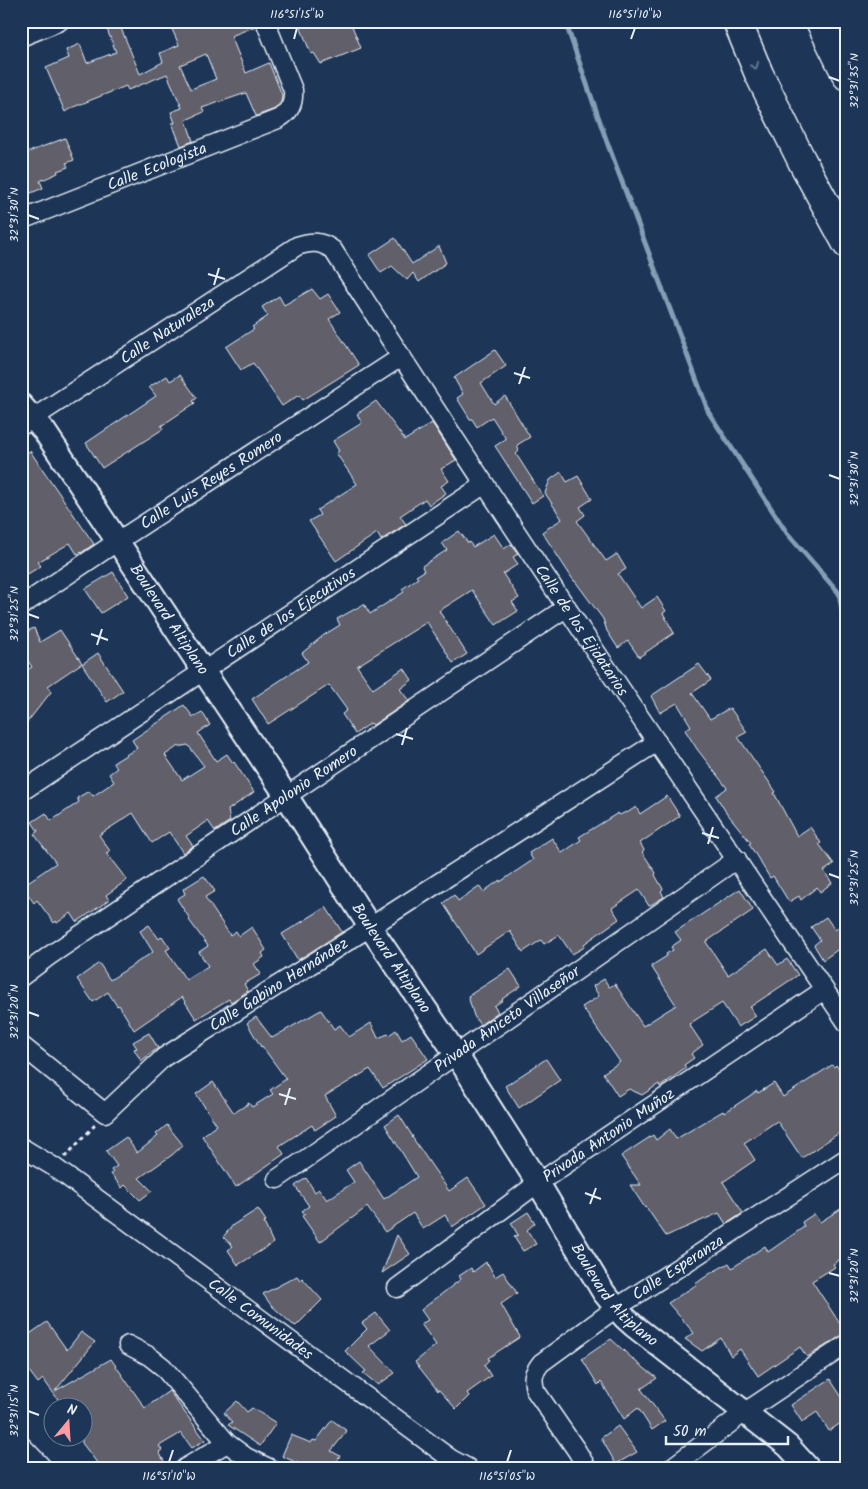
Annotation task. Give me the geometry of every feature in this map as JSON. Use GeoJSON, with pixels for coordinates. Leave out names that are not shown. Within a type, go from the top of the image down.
{"type":"FeatureCollection","features":[{"type":"Feature","properties":{"kind":"highway"},"geometry":{"type":"LineString","coordinates":[[736,21],[759,74],[802,161],[847,244]]}},
{"type":"Feature","properties":{"kind":"highway"},"geometry":{"type":"LineString","coordinates":[[820,21],[847,76]]}},
{"type":"Feature","properties":{"kind":"street"},"geometry":{"type":"LineString","coordinates":[[21,36],[60,21]]}},
{"type":"Feature","properties":{"kind":"street","name":"Calle Ecologista"},"geometry":{"type":"LineString","coordinates":[[21,220],[285,115],[294,100],[293,90],[265,21]]}},
{"type":"Feature","properties":{"kind":"street","name":"Calle de los Ejidatarios"},"geometry":{"type":"LineString","coordinates":[[316,242],[325,244],[333,250],[485,484],[847,1022]]}},
{"type":"Feature","properties":{"kind":"street","name":"Calle Naturaleza"},"geometry":{"type":"LineString","coordinates":[[25,416],[297,246],[316,242]]}},
{"type":"Feature","properties":{"kind":"street","name":"Calle Luis Reyes Romero"},"geometry":{"type":"LineString","coordinates":[[21,606],[401,357]]}},
{"type":"Feature","properties":{"kind":"street","name":"Boulevard Altiplano"},"geometry":{"type":"LineString","coordinates":[[25,416],[45,432],[287,797],[370,926],[456,1054],[538,1183],[604,1293],[634,1326],[788,1446],[808,1468]]}},
{"type":"Feature","properties":{"kind":"street","name":"Calle de los Ejecutivos"},"geometry":{"type":"LineString","coordinates":[[21,792],[485,484]]}},
{"type":"Feature","properties":{"kind":"street","name":"Calle Apolonio Romero"},"geometry":{"type":"LineString","coordinates":[[21,977],[58,950],[567,607]]}},
{"type":"Feature","properties":{"kind":"street","name":"Calle Gabino Hernández"},"geometry":{"type":"LineString","coordinates":[[105,1113],[164,1057],[657,742]]}},
{"type":"Feature","properties":{"kind":"street","name":"Privada Aniceto Villaseñor"},"geometry":{"type":"LineString","coordinates":[[278,1179],[737,859]]}},
{"type":"Feature","properties":{"kind":"street","name":"Privada Antonio Muñoz"},"geometry":{"type":"LineString","coordinates":[[397,1288],[538,1183],[824,990]]}},
{"type":"Feature","properties":{"kind":"street"},"geometry":{"type":"LineString","coordinates":[[21,1045],[105,1113]]}},
{"type":"Feature","properties":{"kind":"street"},"geometry":{"type":"LineString","coordinates":[[21,1147],[54,1167]]}},
{"type":"Feature","properties":{"kind":"street","name":"Calle Esperanza"},"geometry":{"type":"LineString","coordinates":[[587,1468],[535,1390],[532,1379],[534,1372],[541,1363],[616,1308],[847,1158]]}},
{"type":"Feature","properties":{"kind":"street","name":"Calle Comunidades"},"geometry":{"type":"LineString","coordinates":[[54,1167],[451,1459],[468,1468]]}},
{"type":"Feature","properties":{"kind":"street"},"geometry":{"type":"LineString","coordinates":[[671,1468],[744,1412],[847,1344]]}},
{"type":"Feature","properties":{"kind":"street"},"geometry":{"type":"LineString","coordinates":[[128,1345],[149,1356],[163,1367],[227,1444],[246,1457],[269,1468]]}},
{"type":"Feature","properties":{"kind":"street"},"geometry":{"type":"LineString","coordinates":[[185,1468],[227,1444]]}},
{"type":"Feature","properties":{"kind":"street"},"geometry":{"type":"LineString","coordinates":[[21,1445],[43,1468]]}},
{"type":"Feature","properties":{"kind":"path"},"geometry":{"type":"LineString","coordinates":[[54,1167],[105,1113]]}},
{"type":"Feature","properties":{"kind":"building"},"geometry":{"type":"Polygon","coordinates":[[[118,21],[140,74],[163,62],[160,53],[179,45],[172,29],[191,21],[255,21],[256,26],[231,36],[246,73],[269,63],[282,95],[281,102],[275,109],[256,116],[246,93],[202,108],[204,112],[186,120],[193,141],[181,146],[172,123],[175,123],[171,112],[182,108],[167,74],[128,90],[126,86],[65,112],[46,68],[69,58],[66,50],[80,44],[87,63],[116,52],[106,27],[118,21]],[[206,54],[180,65],[191,89],[216,79],[206,54]]]}},
{"type":"Feature","properties":{"kind":"building"},"geometry":{"type":"Polygon","coordinates":[[[298,21],[350,21],[361,48],[321,64],[314,53],[311,54],[298,21]]]}},
{"type":"Feature","properties":{"kind":"building"},"geometry":{"type":"Polygon","coordinates":[[[65,138],[74,160],[66,163],[68,167],[40,181],[43,188],[26,195],[21,183],[21,155],[65,138]]]}},
{"type":"Feature","properties":{"kind":"building"},"geometry":{"type":"Polygon","coordinates":[[[395,238],[412,264],[439,246],[446,263],[419,282],[413,273],[407,280],[392,266],[381,273],[369,255],[395,238]]]}},
{"type":"Feature","properties":{"kind":"building"},"geometry":{"type":"Polygon","coordinates":[[[312,289],[320,299],[328,294],[340,312],[329,319],[359,365],[303,400],[299,395],[282,406],[253,363],[241,370],[226,347],[254,329],[252,327],[268,316],[262,307],[279,296],[284,305],[312,289]]]}},
{"type":"Feature","properties":{"kind":"building"},"geometry":{"type":"Polygon","coordinates":[[[495,350],[506,366],[481,383],[494,404],[505,396],[530,437],[517,445],[519,451],[516,454],[543,496],[532,503],[495,446],[506,439],[492,417],[477,427],[457,398],[463,394],[454,378],[495,350]]]}},
{"type":"Feature","properties":{"kind":"building"},"geometry":{"type":"Polygon","coordinates":[[[180,375],[197,398],[193,401],[195,403],[161,426],[163,429],[102,468],[86,443],[156,396],[149,387],[167,376],[170,381],[180,375]]]}},
{"type":"Feature","properties":{"kind":"building"},"geometry":{"type":"Polygon","coordinates":[[[376,401],[405,440],[432,423],[456,460],[441,469],[449,481],[441,486],[446,493],[429,505],[425,499],[400,516],[406,524],[381,540],[377,533],[336,561],[309,521],[320,515],[317,510],[357,484],[336,453],[339,451],[333,441],[362,423],[357,414],[376,401]]]}},
{"type":"Feature","properties":{"kind":"building"},"geometry":{"type":"Polygon","coordinates":[[[30,451],[94,544],[77,554],[70,543],[38,562],[41,566],[21,578],[21,456],[30,451]]]}},
{"type":"Feature","properties":{"kind":"building"},"geometry":{"type":"Polygon","coordinates":[[[561,472],[567,482],[578,476],[592,499],[580,507],[585,515],[577,521],[606,561],[617,554],[626,569],[618,574],[641,608],[657,597],[666,611],[663,613],[674,633],[639,657],[628,641],[618,648],[607,631],[603,619],[574,581],[542,532],[562,519],[545,493],[550,480],[561,472]]]}},
{"type":"Feature","properties":{"kind":"building"},"geometry":{"type":"Polygon","coordinates":[[[459,531],[473,547],[494,534],[504,549],[511,544],[518,554],[513,557],[518,564],[503,574],[519,598],[512,602],[518,611],[496,625],[472,590],[439,611],[467,654],[453,663],[427,622],[357,666],[373,689],[404,668],[412,680],[400,689],[409,701],[373,725],[371,723],[355,734],[342,714],[347,710],[329,685],[268,724],[252,699],[308,662],[302,653],[340,625],[337,619],[364,604],[370,614],[404,592],[402,589],[418,578],[416,576],[424,571],[422,566],[447,550],[442,543],[459,531]]]}},
{"type":"Feature","properties":{"kind":"building"},"geometry":{"type":"Polygon","coordinates":[[[113,572],[128,596],[101,613],[85,589],[113,572]]]}},
{"type":"Feature","properties":{"kind":"building"},"geometry":{"type":"Polygon","coordinates":[[[34,628],[40,642],[60,630],[82,663],[48,686],[51,692],[21,730],[21,674],[32,667],[24,655],[27,651],[21,645],[21,634],[34,628]]]}},
{"type":"Feature","properties":{"kind":"building"},"geometry":{"type":"Polygon","coordinates":[[[98,653],[123,691],[107,702],[82,664],[98,653]]]}},
{"type":"Feature","properties":{"kind":"building"},"geometry":{"type":"Polygon","coordinates":[[[699,664],[711,680],[692,693],[710,719],[730,708],[747,732],[738,737],[776,792],[774,793],[797,836],[810,827],[821,843],[819,844],[834,864],[824,871],[832,883],[820,892],[817,887],[801,900],[799,896],[789,902],[773,876],[770,878],[749,844],[751,843],[726,812],[716,796],[727,788],[685,730],[691,726],[677,703],[660,713],[651,696],[699,664]]]}},
{"type":"Feature","properties":{"kind":"building"},"geometry":{"type":"Polygon","coordinates":[[[184,705],[193,717],[202,712],[210,725],[198,733],[216,761],[227,754],[254,792],[228,810],[230,821],[215,831],[208,821],[186,836],[193,846],[183,853],[169,832],[152,843],[133,813],[99,835],[110,851],[106,853],[127,880],[106,895],[109,900],[77,922],[71,913],[57,923],[56,921],[54,923],[37,900],[34,903],[22,886],[56,863],[34,834],[38,831],[32,822],[46,813],[51,821],[79,802],[77,798],[89,791],[93,796],[114,782],[109,774],[117,768],[113,763],[137,748],[132,740],[184,705]],[[188,745],[177,747],[165,755],[182,780],[204,766],[188,745]]]}},
{"type":"Feature","properties":{"kind":"building"},"geometry":{"type":"Polygon","coordinates":[[[667,796],[680,816],[640,843],[644,850],[642,852],[656,873],[655,875],[663,889],[661,891],[664,897],[649,906],[639,890],[612,908],[619,919],[584,944],[583,948],[572,954],[559,935],[544,944],[541,940],[523,952],[510,931],[476,954],[443,903],[454,895],[458,901],[479,886],[483,892],[500,880],[500,882],[533,860],[529,853],[552,838],[562,853],[581,840],[579,837],[618,813],[620,815],[627,813],[636,807],[640,814],[667,796]]]}},
{"type":"Feature","properties":{"kind":"building"},"geometry":{"type":"Polygon","coordinates":[[[204,876],[215,891],[205,897],[230,935],[236,931],[239,936],[252,927],[266,950],[262,953],[264,957],[254,964],[261,974],[244,984],[248,991],[231,1002],[229,999],[196,1019],[182,997],[134,1030],[119,1005],[117,1006],[108,992],[93,1002],[77,979],[99,963],[110,980],[153,952],[140,931],[149,925],[159,939],[162,936],[170,948],[166,950],[186,980],[208,966],[199,952],[208,946],[189,920],[177,899],[185,894],[183,889],[204,876]]]}},
{"type":"Feature","properties":{"kind":"building"},"geometry":{"type":"Polygon","coordinates":[[[740,889],[753,910],[706,942],[728,975],[767,949],[778,965],[787,959],[798,975],[750,1007],[756,1016],[738,1027],[722,1003],[689,1024],[703,1045],[691,1054],[694,1058],[684,1065],[686,1068],[660,1087],[659,1084],[642,1095],[629,1089],[618,1096],[603,1073],[620,1062],[582,1007],[599,996],[593,986],[604,979],[609,987],[615,984],[643,1026],[676,1005],[651,966],[667,956],[666,954],[673,950],[671,947],[681,940],[675,932],[740,889]]]}},
{"type":"Feature","properties":{"kind":"building"},"geometry":{"type":"Polygon","coordinates":[[[326,907],[342,932],[298,960],[282,934],[326,907]]]}},
{"type":"Feature","properties":{"kind":"building"},"geometry":{"type":"Polygon","coordinates":[[[826,917],[835,930],[847,921],[847,943],[823,960],[814,945],[820,940],[811,927],[826,917]]]}},
{"type":"Feature","properties":{"kind":"building"},"geometry":{"type":"Polygon","coordinates":[[[510,969],[521,986],[494,1006],[498,1012],[480,1025],[474,1016],[468,996],[510,969]]]}},
{"type":"Feature","properties":{"kind":"building"},"geometry":{"type":"Polygon","coordinates":[[[321,1010],[334,1029],[340,1025],[349,1037],[371,1023],[378,1038],[389,1035],[396,1030],[402,1040],[411,1034],[428,1059],[383,1088],[370,1069],[325,1096],[336,1116],[315,1130],[312,1125],[279,1146],[284,1154],[236,1187],[202,1136],[217,1125],[196,1094],[213,1082],[234,1113],[249,1103],[252,1107],[273,1094],[270,1090],[286,1079],[261,1047],[247,1023],[256,1017],[272,1038],[321,1010]]]}},
{"type":"Feature","properties":{"kind":"building"},"geometry":{"type":"Polygon","coordinates":[[[149,1033],[158,1048],[141,1061],[134,1049],[137,1048],[133,1042],[149,1033]]]}},
{"type":"Feature","properties":{"kind":"building"},"geometry":{"type":"Polygon","coordinates":[[[546,1059],[560,1080],[519,1108],[505,1086],[546,1059]]]}},
{"type":"Feature","properties":{"kind":"building"},"geometry":{"type":"Polygon","coordinates":[[[832,1065],[834,1067],[836,1065],[847,1080],[847,1092],[841,1096],[847,1107],[847,1125],[841,1129],[842,1131],[802,1158],[777,1121],[744,1143],[755,1160],[723,1182],[743,1213],[726,1224],[719,1213],[666,1236],[630,1185],[641,1185],[621,1156],[653,1135],[656,1140],[670,1129],[676,1139],[774,1083],[783,1097],[832,1065]]]}},
{"type":"Feature","properties":{"kind":"building"},"geometry":{"type":"Polygon","coordinates":[[[399,1115],[449,1191],[468,1178],[486,1204],[452,1227],[445,1215],[423,1229],[413,1213],[385,1232],[367,1207],[320,1242],[302,1216],[305,1214],[302,1211],[309,1206],[295,1186],[306,1178],[315,1192],[319,1189],[327,1200],[354,1182],[346,1170],[359,1161],[384,1199],[417,1177],[385,1125],[399,1115]]]}},
{"type":"Feature","properties":{"kind":"building"},"geometry":{"type":"Polygon","coordinates":[[[167,1125],[183,1145],[139,1178],[152,1191],[140,1200],[125,1185],[122,1188],[111,1174],[113,1173],[111,1170],[117,1166],[106,1151],[126,1137],[137,1153],[158,1136],[156,1134],[167,1125]]]}},
{"type":"Feature","properties":{"kind":"building"},"geometry":{"type":"Polygon","coordinates":[[[847,1205],[847,1255],[833,1264],[835,1267],[812,1281],[846,1333],[807,1357],[800,1347],[758,1376],[740,1349],[731,1356],[721,1338],[702,1351],[685,1339],[694,1333],[668,1303],[711,1273],[729,1263],[732,1268],[765,1246],[768,1252],[804,1227],[802,1222],[814,1214],[820,1222],[847,1205]]]}},
{"type":"Feature","properties":{"kind":"building"},"geometry":{"type":"Polygon","coordinates":[[[258,1209],[266,1221],[264,1223],[273,1243],[238,1265],[228,1250],[233,1246],[223,1237],[233,1225],[258,1209]]]}},
{"type":"Feature","properties":{"kind":"building"},"geometry":{"type":"Polygon","coordinates":[[[528,1212],[535,1223],[527,1230],[536,1244],[523,1251],[514,1237],[518,1235],[511,1223],[528,1212]]]}},
{"type":"Feature","properties":{"kind":"building"},"geometry":{"type":"Polygon","coordinates":[[[397,1235],[410,1254],[382,1273],[397,1235]]]}},
{"type":"Feature","properties":{"kind":"building"},"geometry":{"type":"Polygon","coordinates":[[[486,1262],[495,1277],[503,1272],[517,1293],[501,1304],[520,1337],[488,1358],[489,1360],[484,1365],[491,1376],[467,1393],[469,1396],[456,1409],[438,1391],[415,1362],[436,1345],[421,1324],[428,1320],[421,1310],[461,1279],[459,1276],[471,1268],[473,1272],[486,1262]]]}},
{"type":"Feature","properties":{"kind":"building"},"geometry":{"type":"Polygon","coordinates":[[[297,1276],[300,1280],[302,1278],[322,1300],[296,1326],[271,1305],[263,1294],[297,1276]]]}},
{"type":"Feature","properties":{"kind":"building"},"geometry":{"type":"Polygon","coordinates":[[[376,1313],[390,1330],[369,1346],[395,1373],[378,1385],[363,1373],[366,1371],[345,1351],[367,1329],[362,1323],[376,1313]]]}},
{"type":"Feature","properties":{"kind":"building"},"geometry":{"type":"Polygon","coordinates":[[[47,1322],[67,1350],[81,1332],[95,1342],[55,1391],[111,1359],[145,1408],[169,1391],[205,1440],[192,1448],[181,1433],[159,1446],[162,1450],[159,1452],[164,1461],[154,1468],[101,1468],[84,1446],[92,1446],[92,1396],[56,1396],[43,1379],[38,1383],[23,1363],[30,1358],[21,1346],[21,1340],[47,1322]]]}},
{"type":"Feature","properties":{"kind":"building"},"geometry":{"type":"Polygon","coordinates":[[[611,1339],[657,1378],[641,1389],[665,1421],[652,1430],[638,1408],[624,1419],[601,1382],[598,1385],[582,1359],[611,1339]]]}},
{"type":"Feature","properties":{"kind":"building"},"geometry":{"type":"Polygon","coordinates":[[[830,1379],[847,1405],[847,1419],[829,1431],[817,1412],[802,1422],[791,1405],[830,1379]]]}},
{"type":"Feature","properties":{"kind":"building"},"geometry":{"type":"Polygon","coordinates":[[[237,1401],[247,1412],[252,1408],[276,1423],[260,1446],[228,1425],[232,1422],[224,1413],[237,1401]]]}},
{"type":"Feature","properties":{"kind":"building"},"geometry":{"type":"Polygon","coordinates":[[[332,1420],[347,1431],[331,1451],[340,1456],[333,1468],[298,1468],[300,1464],[282,1456],[291,1435],[311,1443],[313,1440],[316,1441],[332,1420]]]}},
{"type":"Feature","properties":{"kind":"building"},"geometry":{"type":"Polygon","coordinates":[[[618,1426],[637,1452],[616,1464],[601,1438],[618,1426]]]}},
{"type":"Feature","properties":{"kind":"waterway"},"geometry":{"type":"LineString","coordinates":[[565,21],[607,142],[709,413],[787,533],[839,593],[847,638]]}}]}
